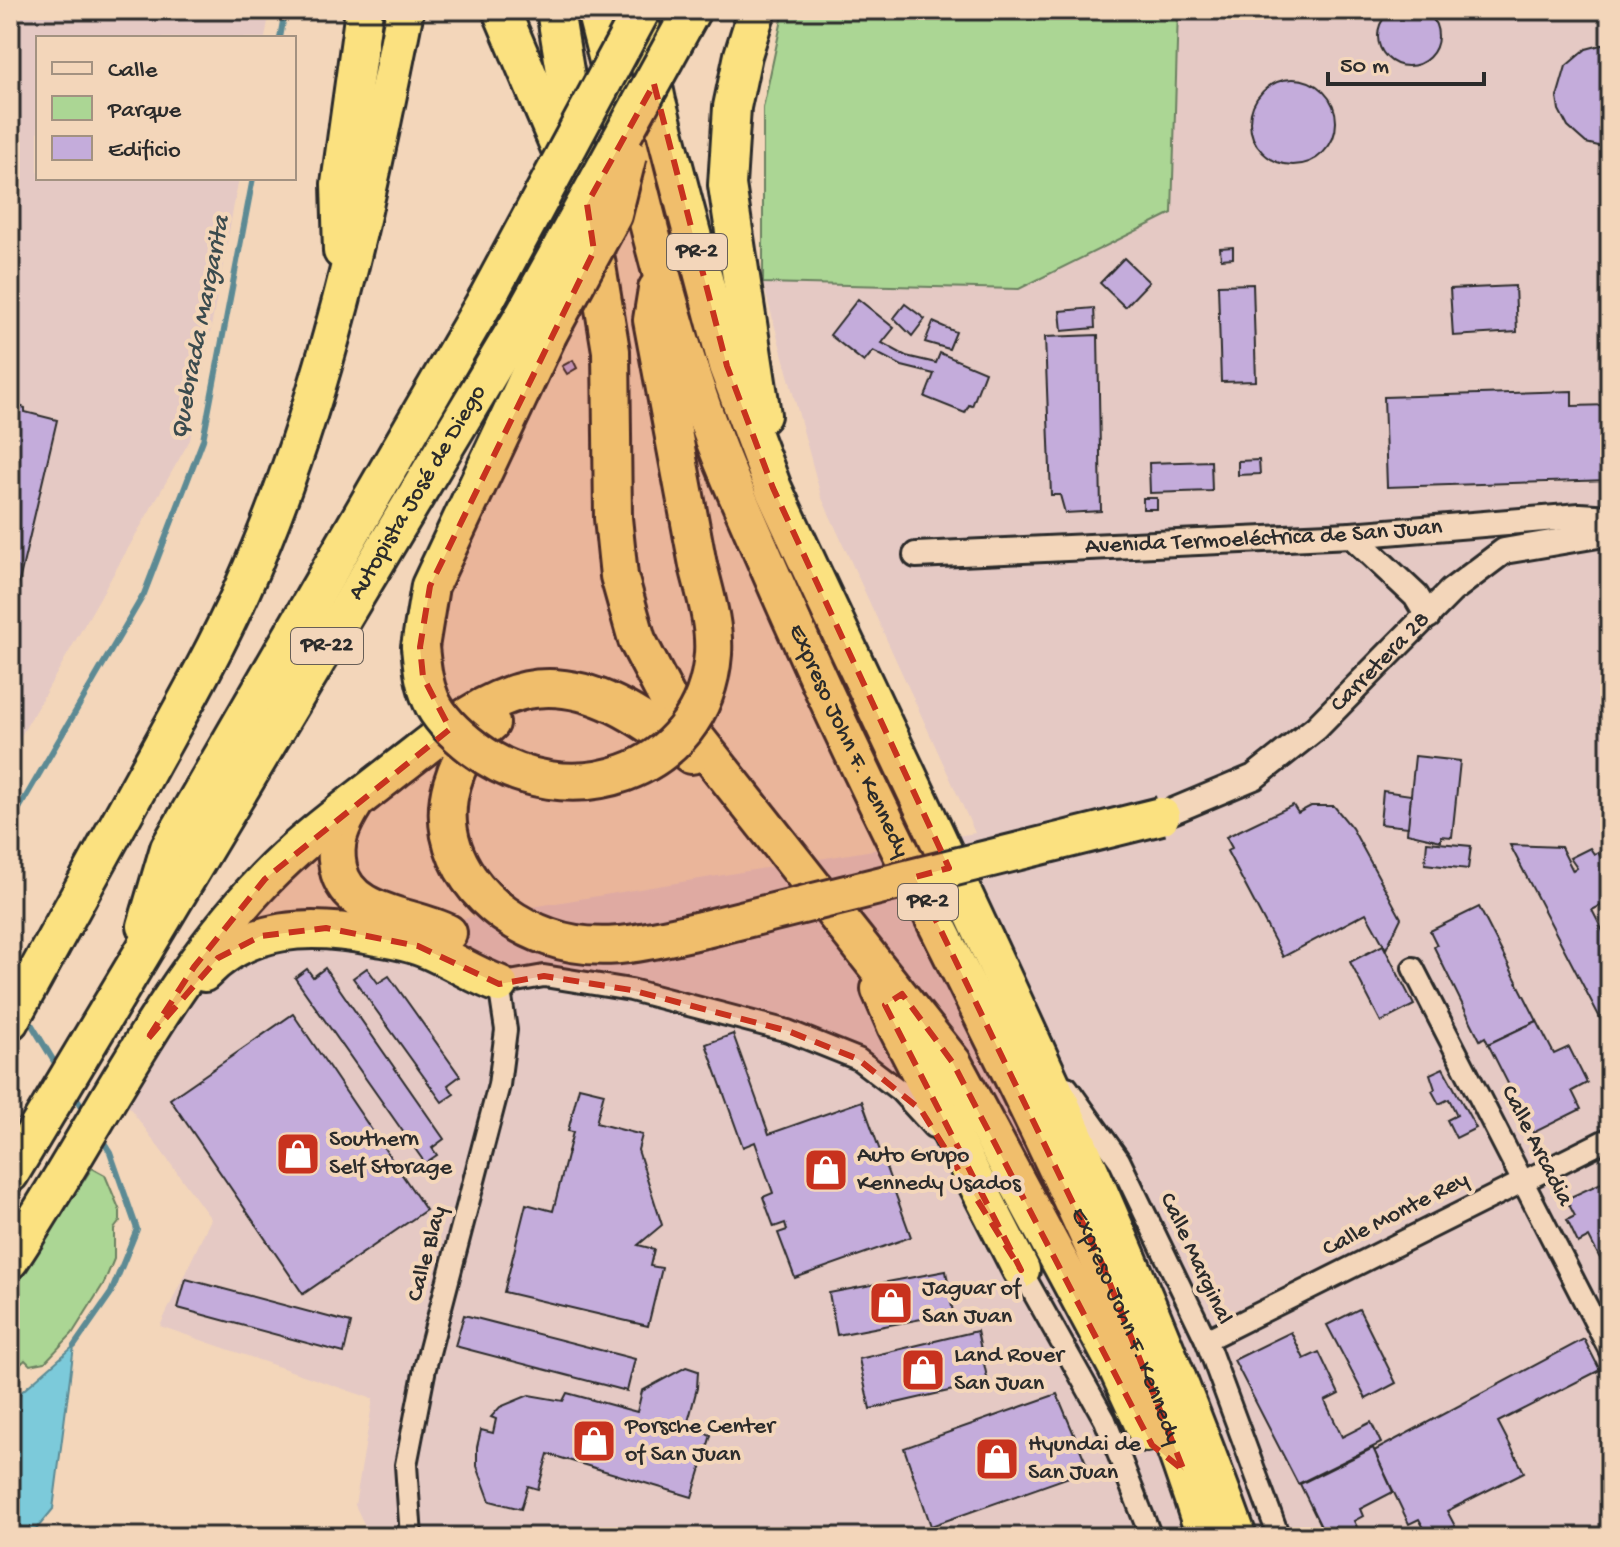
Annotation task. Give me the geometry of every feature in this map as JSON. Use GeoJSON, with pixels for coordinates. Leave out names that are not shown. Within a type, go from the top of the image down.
{"type":"FeatureCollection","features":[{"type":"Feature","properties":{"kind":"highway"},"geometry":{"type":"LineString","coordinates":[[343,294],[340,184],[364,10]]}},
{"type":"Feature","properties":{"kind":"highway"},"geometry":{"type":"LineString","coordinates":[[10,1021],[212,654],[243,588],[306,425],[343,294],[366,208],[405,10]]}},
{"type":"Feature","properties":{"kind":"highway"},"geometry":{"type":"LineString","coordinates":[[501,10],[590,220]]}},
{"type":"Feature","properties":{"kind":"highway"},"geometry":{"type":"LineString","coordinates":[[555,10],[611,351],[613,518],[625,607],[651,671],[673,709],[729,784],[863,946],[953,1063],[1116,1366],[1152,1445],[1184,1471]]}},
{"type":"Feature","properties":{"kind":"highway","name":"Expreso John F. Kennedy"},"geometry":{"type":"LineString","coordinates":[[595,10],[685,351],[729,475],[863,774],[970,986],[1101,1261],[1184,1471],[1205,1537]]}},
{"type":"Feature","properties":{"kind":"highway"},"geometry":{"type":"LineString","coordinates":[[131,977],[169,848],[486,300],[640,10]]}},
{"type":"Feature","properties":{"kind":"highway","name":"Expreso John F. Kennedy"},"geometry":{"type":"LineString","coordinates":[[640,10],[657,101],[727,366],[773,488],[1110,1210],[1158,1324],[1238,1537]]}},
{"type":"Feature","properties":{"kind":"highway","name":"Autopista José de Diego"},"geometry":{"type":"LineString","coordinates":[[10,1174],[536,325],[639,111],[692,10]]}},
{"type":"Feature","properties":{"kind":"highway"},"geometry":{"type":"LineString","coordinates":[[757,10],[732,107],[727,185],[773,488]]}},
{"type":"Feature","properties":{"kind":"highway"},"geometry":{"type":"LineString","coordinates":[[536,325],[430,586],[420,647],[423,677],[432,703],[462,739],[489,759],[542,782],[600,781],[623,774],[660,753],[694,717],[703,698],[713,656],[713,626],[698,565],[652,320],[661,264]]}},
{"type":"Feature","properties":{"kind":"highway"},"geometry":{"type":"LineString","coordinates":[[10,1260],[194,967],[244,903],[318,830],[432,741],[500,699],[528,690],[549,689],[615,704],[651,724],[729,784]]}},
{"type":"Feature","properties":{"kind":"highway"},"geometry":{"type":"LineString","coordinates":[[586,695],[540,699],[506,712],[483,729],[463,754],[450,790],[446,822],[453,854],[470,882],[496,907],[549,938],[618,947],[705,929],[1161,816]]}},
{"type":"Feature","properties":{"kind":"highway"},"geometry":{"type":"LineString","coordinates":[[357,800],[338,831],[335,852],[346,890],[365,904],[433,925],[458,938],[483,958],[499,984]]}},
{"type":"Feature","properties":{"kind":"highway"},"geometry":{"type":"LineString","coordinates":[[140,1051],[218,958],[261,936],[293,929],[326,928],[418,946],[499,984]]}},
{"type":"Feature","properties":{"kind":"highway"},"geometry":{"type":"LineString","coordinates":[[863,946],[896,1026],[1021,1270]]}},
{"type":"Feature","properties":{"kind":"street","name":"Avenida Termoeléctrica de San Juan"},"geometry":{"type":"LineString","coordinates":[[916,555],[1351,535],[1580,516],[1610,518]]}},
{"type":"Feature","properties":{"kind":"street","name":"Carretera 28"},"geometry":{"type":"LineString","coordinates":[[1161,816],[1254,777],[1316,728],[1451,591],[1504,551],[1610,533]]}},
{"type":"Feature","properties":{"kind":"street"},"geometry":{"type":"LineString","coordinates":[[1351,535],[1416,596],[1428,616]]}},
{"type":"Feature","properties":{"kind":"street","name":"Calle Arcadia"},"geometry":{"type":"LineString","coordinates":[[1413,968],[1525,1179],[1610,1351]]}},
{"type":"Feature","properties":{"kind":"street"},"geometry":{"type":"LineString","coordinates":[[499,984],[544,976],[631,990],[788,1031],[858,1059],[921,1110],[961,1166],[1105,1420],[1151,1537]]}},
{"type":"Feature","properties":{"kind":"street","name":"Calle Blay"},"geometry":{"type":"LineString","coordinates":[[411,1537],[406,1465],[425,1368],[499,1085],[506,1030],[499,984]]}},
{"type":"Feature","properties":{"kind":"street","name":"Calle Marginal"},"geometry":{"type":"LineString","coordinates":[[1022,1025],[1119,1160],[1206,1340],[1279,1537]]}},
{"type":"Feature","properties":{"kind":"street","name":"Calle Monte Rey"},"geometry":{"type":"LineString","coordinates":[[1206,1340],[1610,1138]]}},
{"type":"Feature","properties":{"kind":"highlighted area"},"geometry":{"type":"Polygon","coordinates":[[[654,84],[727,366],[773,488],[949,868],[915,877],[1101,1261],[1184,1471],[1152,1445],[953,1063],[902,994],[885,1005],[1021,1270],[921,1110],[858,1059],[788,1031],[631,990],[544,976],[499,984],[418,946],[326,928],[261,936],[218,958],[146,1041],[194,967],[265,879],[450,729],[423,677],[420,647],[430,586],[594,251],[587,204],[654,84]]]}},
{"type":"Feature","properties":{"kind":"shaded area"},"geometry":{"type":"Polygon","coordinates":[[[10,10],[270,10],[265,36],[36,36],[36,180],[239,180],[190,440],[10,755],[10,10]]]}},
{"type":"Feature","properties":{"kind":"shaded area"},"geometry":{"type":"Polygon","coordinates":[[[1178,10],[1610,10],[1610,1537],[370,1537],[355,1505],[373,1399],[160,1326],[211,1219],[116,1089],[207,983],[269,951],[975,833],[821,496],[763,283],[1019,289],[1171,213],[1178,10]]]}},
{"type":"Feature","properties":{"kind":"green space"},"geometry":{"type":"Polygon","coordinates":[[[784,10],[1178,10],[1172,213],[1019,289],[763,283],[763,108],[784,10]]]}},
{"type":"Feature","properties":{"kind":"green space"},"geometry":{"type":"Polygon","coordinates":[[[92,1168],[105,1175],[120,1211],[120,1221],[114,1229],[114,1259],[104,1283],[72,1334],[45,1362],[30,1365],[25,1360],[10,1374],[10,1293],[92,1168]]]}},
{"type":"Feature","properties":{"kind":"water"},"geometry":{"type":"Polygon","coordinates":[[[74,1346],[53,1509],[30,1537],[10,1537],[10,1402],[74,1346]]]}},
{"type":"Feature","properties":{"kind":"building"},"geometry":{"type":"Polygon","coordinates":[[[1408,6],[1429,15],[1438,36],[1429,57],[1408,66],[1387,57],[1378,36],[1387,15],[1408,6]]]}},
{"type":"Feature","properties":{"kind":"building"},"geometry":{"type":"Polygon","coordinates":[[[1610,45],[1610,147],[1607,148],[1586,143],[1568,127],[1559,110],[1557,97],[1566,66],[1586,49],[1610,45]]]}},
{"type":"Feature","properties":{"kind":"building"},"geometry":{"type":"Polygon","coordinates":[[[1293,79],[1317,86],[1329,98],[1336,122],[1329,146],[1317,158],[1293,165],[1269,158],[1257,146],[1250,122],[1257,98],[1269,86],[1293,79]]]}},
{"type":"Feature","properties":{"kind":"building"},"geometry":{"type":"Polygon","coordinates":[[[1233,247],[1233,258],[1221,259],[1220,248],[1233,247]]]}},
{"type":"Feature","properties":{"kind":"building"},"geometry":{"type":"Polygon","coordinates":[[[1124,258],[1149,282],[1125,307],[1100,283],[1124,258]]]}},
{"type":"Feature","properties":{"kind":"building"},"geometry":{"type":"Polygon","coordinates":[[[1253,284],[1256,381],[1221,382],[1218,285],[1253,284]]]}},
{"type":"Feature","properties":{"kind":"building"},"geometry":{"type":"Polygon","coordinates":[[[1515,286],[1517,332],[1453,336],[1450,289],[1515,286]]]}},
{"type":"Feature","properties":{"kind":"building"},"geometry":{"type":"Polygon","coordinates":[[[858,299],[894,328],[882,343],[906,356],[936,363],[940,353],[985,372],[972,406],[969,405],[965,413],[925,397],[934,374],[902,366],[873,351],[864,362],[830,335],[858,299]]]}},
{"type":"Feature","properties":{"kind":"building"},"geometry":{"type":"Polygon","coordinates":[[[905,304],[925,319],[912,336],[894,318],[905,304]]]}},
{"type":"Feature","properties":{"kind":"building"},"geometry":{"type":"Polygon","coordinates":[[[1094,308],[1095,328],[1062,331],[1060,311],[1094,308]]]}},
{"type":"Feature","properties":{"kind":"building"},"geometry":{"type":"Polygon","coordinates":[[[933,322],[956,332],[949,349],[925,342],[933,322]]]}},
{"type":"Feature","properties":{"kind":"building"},"geometry":{"type":"Polygon","coordinates":[[[1098,335],[1101,511],[1065,513],[1060,495],[1051,495],[1045,337],[1098,335]]]}},
{"type":"Feature","properties":{"kind":"building"},"geometry":{"type":"Polygon","coordinates":[[[573,360],[577,368],[567,374],[562,366],[573,360]]]}},
{"type":"Feature","properties":{"kind":"building"},"geometry":{"type":"Polygon","coordinates":[[[1572,391],[1572,406],[1610,405],[1610,480],[1387,487],[1384,397],[1572,391]]]}},
{"type":"Feature","properties":{"kind":"building"},"geometry":{"type":"Polygon","coordinates":[[[10,403],[25,408],[25,412],[57,420],[10,620],[10,403]]]}},
{"type":"Feature","properties":{"kind":"building"},"geometry":{"type":"Polygon","coordinates":[[[1259,460],[1260,474],[1238,475],[1238,461],[1259,460]]]}},
{"type":"Feature","properties":{"kind":"building"},"geometry":{"type":"Polygon","coordinates":[[[1211,461],[1212,491],[1150,493],[1149,463],[1211,461]]]}},
{"type":"Feature","properties":{"kind":"building"},"geometry":{"type":"Polygon","coordinates":[[[1143,498],[1157,498],[1157,509],[1143,509],[1143,498]]]}},
{"type":"Feature","properties":{"kind":"building"},"geometry":{"type":"Polygon","coordinates":[[[1415,756],[1460,761],[1452,837],[1441,836],[1441,841],[1407,833],[1415,756]]]}},
{"type":"Feature","properties":{"kind":"building"},"geometry":{"type":"Polygon","coordinates":[[[1383,791],[1411,795],[1408,827],[1380,824],[1383,791]]]}},
{"type":"Feature","properties":{"kind":"building"},"geometry":{"type":"Polygon","coordinates":[[[1293,805],[1298,813],[1311,806],[1334,806],[1352,828],[1401,918],[1386,949],[1366,913],[1283,957],[1227,851],[1232,848],[1226,837],[1293,805]]]}},
{"type":"Feature","properties":{"kind":"building"},"geometry":{"type":"Polygon","coordinates":[[[1427,842],[1471,846],[1468,869],[1425,864],[1427,842]]]}},
{"type":"Feature","properties":{"kind":"building"},"geometry":{"type":"Polygon","coordinates":[[[1510,845],[1561,847],[1573,871],[1577,868],[1570,858],[1590,848],[1600,856],[1610,851],[1610,901],[1592,910],[1610,945],[1610,1037],[1510,845]]]}},
{"type":"Feature","properties":{"kind":"building"},"geometry":{"type":"Polygon","coordinates":[[[1479,907],[1537,1021],[1488,1044],[1485,1037],[1480,1040],[1434,947],[1437,945],[1430,931],[1479,907]]]}},
{"type":"Feature","properties":{"kind":"building"},"geometry":{"type":"Polygon","coordinates":[[[1383,945],[1414,1005],[1381,1022],[1350,962],[1383,945]]]}},
{"type":"Feature","properties":{"kind":"building"},"geometry":{"type":"Polygon","coordinates":[[[325,968],[444,1139],[432,1148],[437,1155],[425,1163],[295,978],[307,969],[313,977],[325,968]]]}},
{"type":"Feature","properties":{"kind":"building"},"geometry":{"type":"Polygon","coordinates":[[[367,968],[378,983],[389,976],[460,1076],[448,1085],[454,1094],[442,1102],[353,978],[367,968]]]}},
{"type":"Feature","properties":{"kind":"building","name":"Southern Self Storage"},"geometry":{"type":"Polygon","coordinates":[[[293,1014],[426,1210],[303,1294],[170,1099],[293,1014]]]}},
{"type":"Feature","properties":{"kind":"building"},"geometry":{"type":"Polygon","coordinates":[[[1537,1021],[1554,1054],[1569,1047],[1587,1083],[1572,1091],[1581,1109],[1533,1133],[1488,1044],[1537,1021]]]}},
{"type":"Feature","properties":{"kind":"building","name":"Auto Grupo Kennedy Usados"},"geometry":{"type":"Polygon","coordinates":[[[733,1034],[769,1134],[862,1101],[911,1237],[795,1278],[778,1233],[787,1230],[785,1223],[774,1227],[763,1197],[773,1193],[755,1142],[743,1147],[706,1044],[733,1034]]]}},
{"type":"Feature","properties":{"kind":"building"},"geometry":{"type":"Polygon","coordinates":[[[1443,1068],[1476,1128],[1456,1138],[1447,1120],[1457,1115],[1449,1099],[1439,1104],[1432,1091],[1435,1089],[1430,1074],[1443,1068]]]}},
{"type":"Feature","properties":{"kind":"building"},"geometry":{"type":"Polygon","coordinates":[[[579,1087],[604,1093],[596,1123],[642,1135],[638,1150],[662,1225],[638,1245],[654,1249],[650,1266],[662,1268],[648,1326],[504,1292],[526,1204],[553,1211],[573,1132],[568,1131],[579,1087]]]}},
{"type":"Feature","properties":{"kind":"building"},"geometry":{"type":"Polygon","coordinates":[[[1610,1179],[1610,1278],[1589,1237],[1578,1243],[1567,1220],[1575,1216],[1566,1199],[1610,1179]]]}},
{"type":"Feature","properties":{"kind":"building","name":"Jaguar of San Juan"},"geometry":{"type":"Polygon","coordinates":[[[946,1271],[953,1313],[837,1335],[829,1293],[946,1271]]]}},
{"type":"Feature","properties":{"kind":"building"},"geometry":{"type":"Polygon","coordinates":[[[186,1279],[351,1323],[344,1353],[178,1308],[186,1279]]]}},
{"type":"Feature","properties":{"kind":"building"},"geometry":{"type":"Polygon","coordinates":[[[1359,1309],[1396,1383],[1366,1399],[1327,1325],[1359,1309]]]}},
{"type":"Feature","properties":{"kind":"building"},"geometry":{"type":"Polygon","coordinates":[[[464,1315],[635,1359],[627,1391],[455,1346],[464,1315]]]}},
{"type":"Feature","properties":{"kind":"building","name":"Land Rover San Juan"},"geometry":{"type":"Polygon","coordinates":[[[977,1331],[988,1382],[870,1409],[859,1359],[977,1331]]]}},
{"type":"Feature","properties":{"kind":"building"},"geometry":{"type":"Polygon","coordinates":[[[1291,1332],[1304,1359],[1319,1352],[1339,1394],[1325,1401],[1342,1437],[1371,1422],[1381,1443],[1298,1484],[1234,1360],[1291,1332]]]}},
{"type":"Feature","properties":{"kind":"building"},"geometry":{"type":"Polygon","coordinates":[[[1584,1339],[1600,1370],[1498,1422],[1524,1472],[1447,1511],[1455,1526],[1433,1537],[1429,1537],[1419,1519],[1409,1524],[1374,1451],[1584,1339]]]}},
{"type":"Feature","properties":{"kind":"building","name":"Porsche Center of San Juan"},"geometry":{"type":"Polygon","coordinates":[[[686,1367],[698,1371],[687,1426],[711,1435],[692,1497],[548,1454],[538,1489],[528,1486],[521,1509],[490,1501],[477,1466],[477,1447],[481,1430],[493,1433],[496,1419],[491,1417],[500,1407],[529,1395],[563,1401],[567,1393],[637,1412],[642,1391],[686,1367]]]}},
{"type":"Feature","properties":{"kind":"building","name":"Hyundai de San Juan"},"geometry":{"type":"Polygon","coordinates":[[[1057,1394],[1089,1470],[931,1526],[904,1448],[1057,1394]]]}},
{"type":"Feature","properties":{"kind":"building"},"geometry":{"type":"Polygon","coordinates":[[[1373,1448],[1393,1492],[1360,1509],[1363,1516],[1354,1521],[1362,1537],[1326,1537],[1300,1484],[1373,1448]]]}},
{"type":"Feature","properties":{"kind":"waterway","name":"Quebrada Margarita"},"geometry":{"type":"LineString","coordinates":[[280,36],[285,10]]}},
{"type":"Feature","properties":{"kind":"waterway","name":"Quebrada Margarita"},"geometry":{"type":"LineString","coordinates":[[10,824],[144,594],[203,440],[253,180]]}},
{"type":"Feature","properties":{"kind":"waterway","name":"Quebrada Margarita"},"geometry":{"type":"LineString","coordinates":[[27,1017],[58,1068]]}},
{"type":"Feature","properties":{"kind":"waterway","name":"Quebrada Margarita"},"geometry":{"type":"LineString","coordinates":[[73,1092],[86,1113]]}},
{"type":"Feature","properties":{"kind":"waterway","name":"Quebrada Margarita"},"geometry":{"type":"LineString","coordinates":[[74,1346],[111,1293],[137,1229],[110,1152],[100,1136]]}},
{"type":"Feature","properties":{"kind":"place","name":"Southern Self Storage"},"geometry":{"type":"Point","coordinates":[298,1154]}},
{"type":"Feature","properties":{"kind":"place","name":"Auto Grupo Kennedy Usados"},"geometry":{"type":"Point","coordinates":[826,1170]}},
{"type":"Feature","properties":{"kind":"place","name":"Jaguar of San Juan"},"geometry":{"type":"Point","coordinates":[891,1303]}},
{"type":"Feature","properties":{"kind":"place","name":"Land Rover San Juan"},"geometry":{"type":"Point","coordinates":[923,1370]}},
{"type":"Feature","properties":{"kind":"place","name":"Porsche Center of San Juan"},"geometry":{"type":"Point","coordinates":[594,1441]}},
{"type":"Feature","properties":{"kind":"place","name":"Hyundai de San Juan"},"geometry":{"type":"Point","coordinates":[997,1459]}}]}
